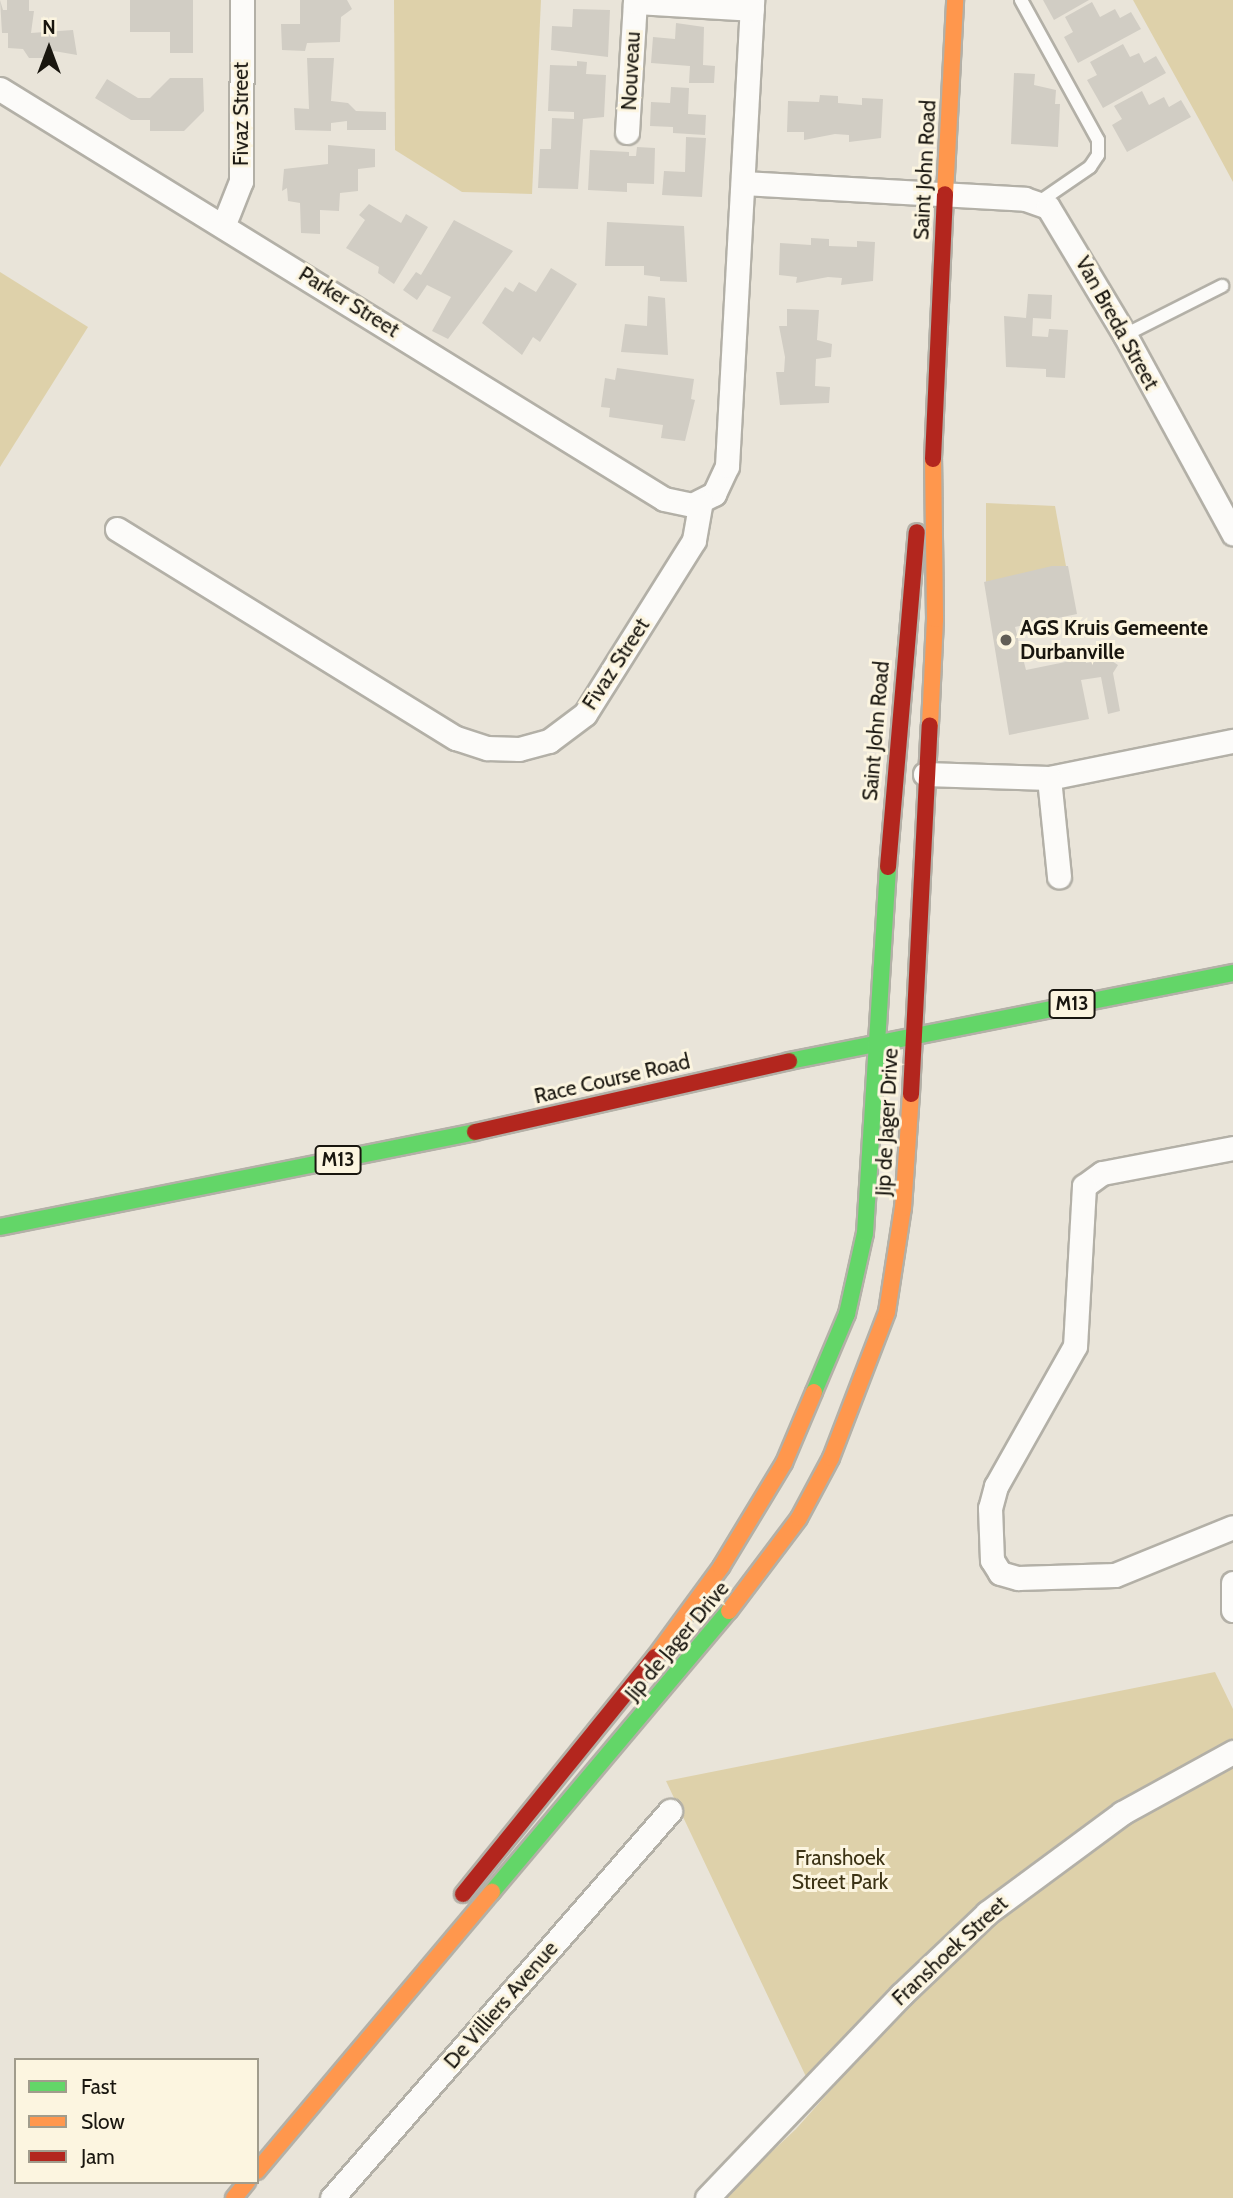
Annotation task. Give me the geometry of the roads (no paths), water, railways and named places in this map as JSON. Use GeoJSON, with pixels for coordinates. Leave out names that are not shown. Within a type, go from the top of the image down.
{"type":"FeatureCollection","features":[{"type":"Feature","properties":{"kind":"main road","name":"Saint John Road"},"geometry":{"type":"LineString","coordinates":[[912,1035],[935,619],[932,426],[956,0]]}},
{"type":"Feature","properties":{"kind":"main road","name":"Saint John Road"},"geometry":{"type":"LineString","coordinates":[[876,1042],[908,599],[932,426]]}},
{"type":"Feature","properties":{"kind":"main road","name":"Race Course Road"},"geometry":{"type":"LineString","coordinates":[[0,1227],[439,1140],[876,1042],[1233,973]]}},
{"type":"Feature","properties":{"kind":"main road","name":"Jip de Jager Drive"},"geometry":{"type":"LineString","coordinates":[[259,2169],[741,1598],[799,1518],[852,1411],[887,1312],[905,1194],[912,1035]]}},
{"type":"Feature","properties":{"kind":"main road","name":"Jip de Jager Drive"},"geometry":{"type":"LineString","coordinates":[[452,1908],[635,1685],[721,1567],[784,1463],[822,1382],[847,1314],[859,1263],[871,1165],[876,1042]]}},
{"type":"Feature","properties":{"kind":"main road"},"geometry":{"type":"LineString","coordinates":[[259,2142],[306,2085]]}},
{"type":"Feature","properties":{"kind":"main road"},"geometry":{"type":"LineString","coordinates":[[214,2198],[225,2184]]}},
{"type":"Feature","properties":{"kind":"main road"},"geometry":{"type":"LineString","coordinates":[[234,2198],[245,2184]]}},
{"type":"Feature","properties":{"kind":"street","name":"Fivaz Street"},"geometry":{"type":"LineString","coordinates":[[224,224],[236,203],[241,181],[242,0]]}},
{"type":"Feature","properties":{"kind":"street","name":"Nouveau"},"geometry":{"type":"LineString","coordinates":[[627,132],[635,1],[752,4]]}},
{"type":"Feature","properties":{"kind":"street"},"geometry":{"type":"LineString","coordinates":[[701,502],[719,488],[727,466],[752,4]]}},
{"type":"Feature","properties":{"kind":"street","name":"Parker Street"},"geometry":{"type":"LineString","coordinates":[[0,89],[224,224],[664,499],[683,505],[701,502]]}},
{"type":"Feature","properties":{"kind":"street"},"geometry":{"type":"LineString","coordinates":[[743,183],[1039,202]]}},
{"type":"Feature","properties":{"kind":"street","name":"Van Breda Street"},"geometry":{"type":"LineString","coordinates":[[1039,202],[1060,221],[1233,533]]}},
{"type":"Feature","properties":{"kind":"street","name":"Fivaz Street"},"geometry":{"type":"LineString","coordinates":[[117,529],[456,738],[486,748],[519,749],[562,734],[589,708],[694,540],[701,502]]}},
{"type":"Feature","properties":{"kind":"street"},"geometry":{"type":"LineString","coordinates":[[925,774],[1049,778],[1233,741]]}},
{"type":"Feature","properties":{"kind":"street"},"geometry":{"type":"LineString","coordinates":[[1049,778],[1059,876]]}},
{"type":"Feature","properties":{"kind":"street"},"geometry":{"type":"LineString","coordinates":[[1233,1148],[1102,1172],[1084,1186],[1075,1346],[996,1486],[990,1508],[992,1560],[1000,1573],[1018,1578],[1115,1575],[1233,1527]]}},
{"type":"Feature","properties":{"kind":"street"},"geometry":{"type":"LineString","coordinates":[[1233,1583],[1233,1610]]}},
{"type":"Feature","properties":{"kind":"street","name":"Franshoek Street"},"geometry":{"type":"LineString","coordinates":[[707,2198],[901,1994],[987,1913],[1122,1813],[1233,1752]]}},
{"type":"Feature","properties":{"kind":"street","name":"De Villiers Avenue"},"geometry":{"type":"LineString","coordinates":[[332,2198],[670,1811]]}},
{"type":"Feature","properties":{"kind":"lane"},"geometry":{"type":"LineString","coordinates":[[1021,0],[1098,139],[1098,155],[1090,167],[1039,202]]}},
{"type":"Feature","properties":{"kind":"lane"},"geometry":{"type":"LineString","coordinates":[[1125,335],[1222,286]]}},
{"type":"Feature","properties":{"kind":"place","name":"AGS Kruis Gemeente Durbanville"},"geometry":{"type":"Point","coordinates":[1006,640]}},
{"type":"Feature","properties":{"kind":"park label","name":"Franshoek Street Park"},"geometry":{"type":"Point","coordinates":[840,1870]}}]}
